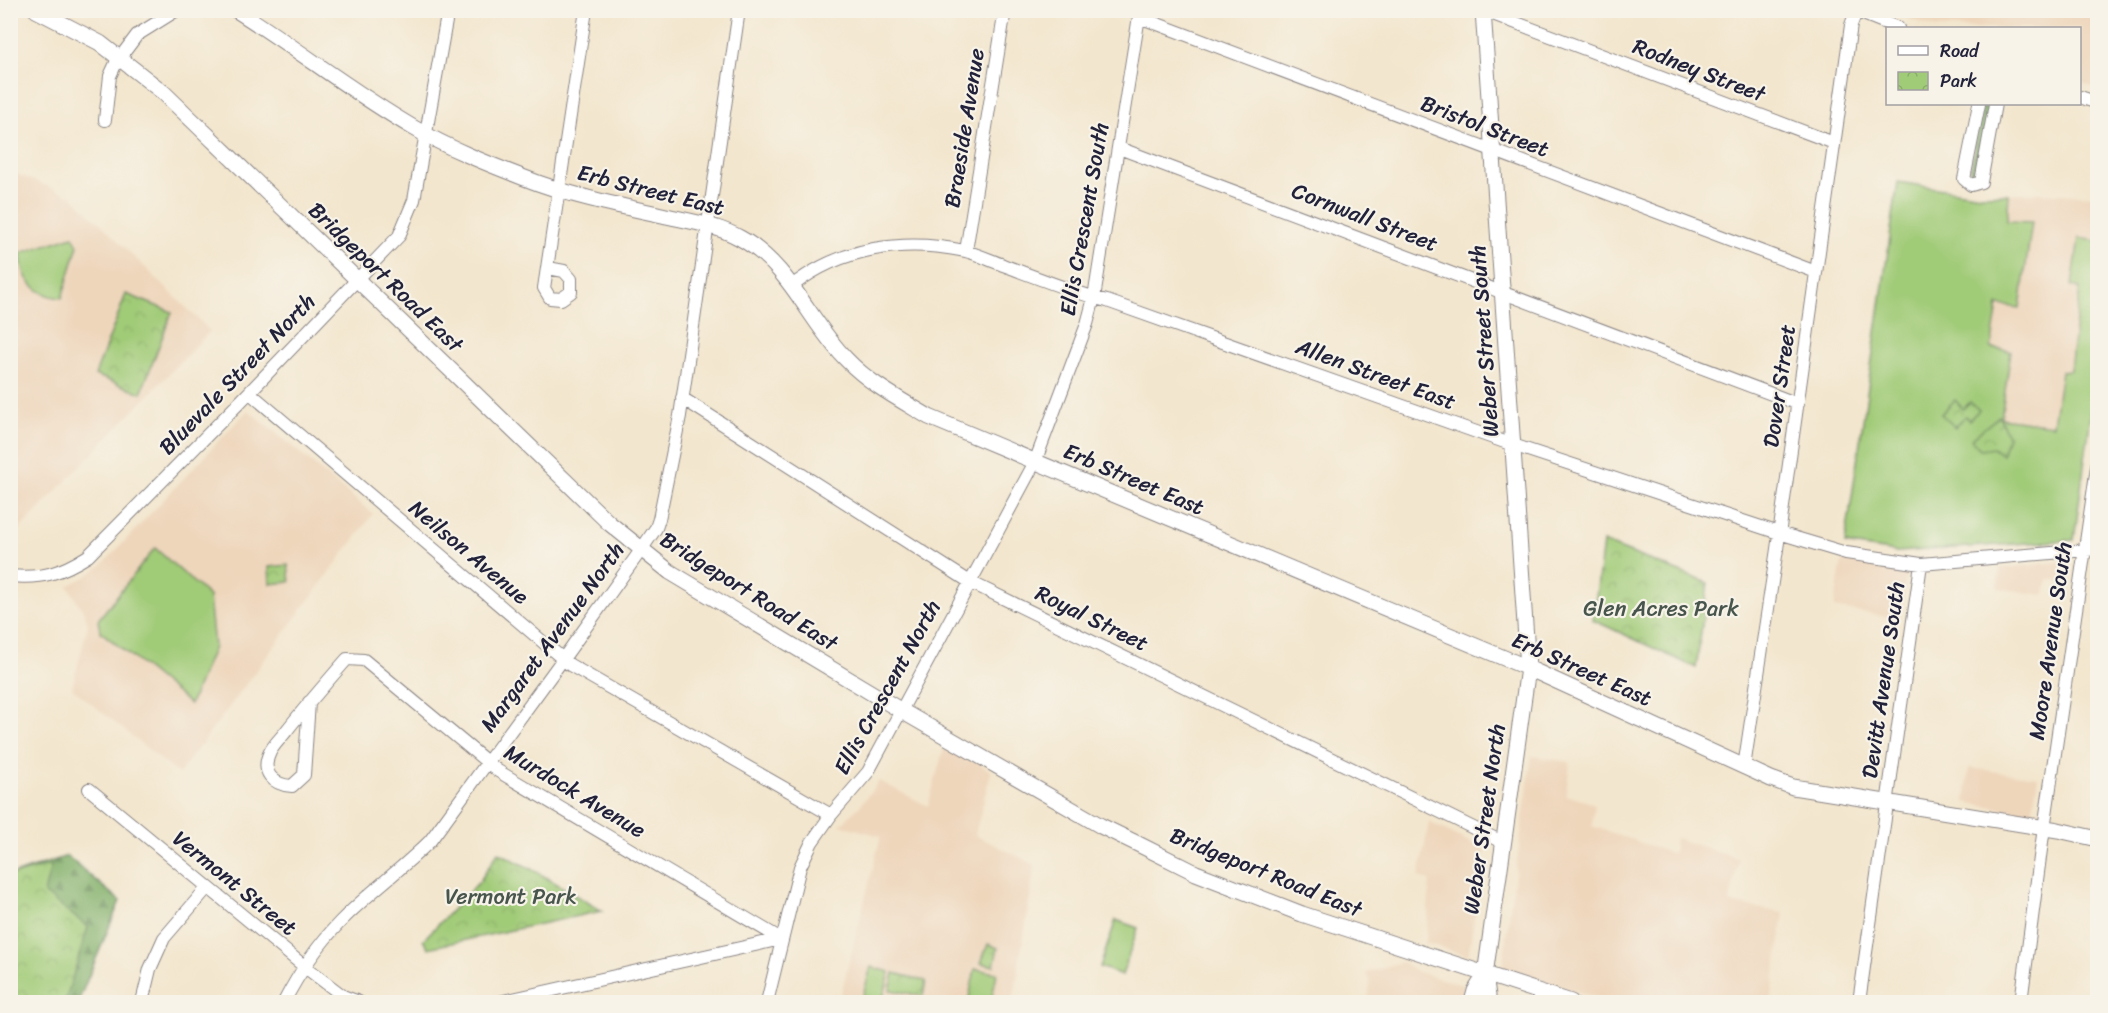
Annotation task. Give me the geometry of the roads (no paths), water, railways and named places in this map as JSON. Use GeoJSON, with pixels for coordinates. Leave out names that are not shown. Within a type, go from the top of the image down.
{"type":"FeatureCollection","features":[{"type":"Feature","properties":{"kind":"main road","name":"Bridgeport Road East"},"geometry":{"type":"LineString","coordinates":[[36,10],[100,43],[164,93],[601,515],[670,572],[900,710],[1101,826],[1196,873],[1302,914],[1571,1002]]}},
{"type":"Feature","properties":{"kind":"main road","name":"Erb Street East"},"geometry":{"type":"LineString","coordinates":[[236,10],[307,56],[376,105],[426,135],[523,177],[558,189],[708,226],[738,237],[757,248],[770,259],[792,286],[830,341],[847,360],[866,378],[929,417],[1528,668],[1744,767],[1793,787],[2044,828],[2097,839]]}},
{"type":"Feature","properties":{"kind":"main road","name":"Weber Street South"},"geometry":{"type":"LineString","coordinates":[[1483,11],[1528,668]]}},
{"type":"Feature","properties":{"kind":"main road","name":"Weber Street North"},"geometry":{"type":"LineString","coordinates":[[1487,1002],[1485,975],[1528,668]]}},
{"type":"Feature","properties":{"kind":"main road","name":"Weber Street North"},"geometry":{"type":"LineString","coordinates":[[1472,1002],[1475,991],[1485,975]]}},
{"type":"Feature","properties":{"kind":"street"},"geometry":{"type":"LineString","coordinates":[[105,120],[110,76],[120,57],[137,36],[177,10]]}},
{"type":"Feature","properties":{"kind":"street","name":"Bluevale Street North"},"geometry":{"type":"LineString","coordinates":[[10,576],[29,577],[57,573],[88,556],[250,393],[399,236],[414,200],[448,10]]}},
{"type":"Feature","properties":{"kind":"street"},"geometry":{"type":"LineString","coordinates":[[548,268],[586,10]]}},
{"type":"Feature","properties":{"kind":"street","name":"Margaret Avenue North"},"geometry":{"type":"LineString","coordinates":[[284,1002],[318,947],[342,920],[430,841],[641,550],[660,519],[682,398],[739,10]]}},
{"type":"Feature","properties":{"kind":"street","name":"Braeside Avenue"},"geometry":{"type":"LineString","coordinates":[[966,251],[1005,10]]}},
{"type":"Feature","properties":{"kind":"street","name":"Rodney Street"},"geometry":{"type":"LineString","coordinates":[[1483,11],[1834,143]]}},
{"type":"Feature","properties":{"kind":"street"},"geometry":{"type":"LineString","coordinates":[[1854,11],[1895,27]]}},
{"type":"Feature","properties":{"kind":"street","name":"Dover Street"},"geometry":{"type":"LineString","coordinates":[[1744,767],[1854,11]]}},
{"type":"Feature","properties":{"kind":"street","name":"Bristol Street"},"geometry":{"type":"LineString","coordinates":[[1140,14],[1493,152],[1816,273]]}},
{"type":"Feature","properties":{"kind":"street","name":"Ellis Crescent South"},"geometry":{"type":"LineString","coordinates":[[1035,462],[1095,298],[1140,14]]}},
{"type":"Feature","properties":{"kind":"street"},"geometry":{"type":"LineString","coordinates":[[2081,97],[2097,103]]}},
{"type":"Feature","properties":{"kind":"street"},"geometry":{"type":"LineString","coordinates":[[1979,105],[1964,179],[1971,185],[1981,182],[1995,105]]}},
{"type":"Feature","properties":{"kind":"street","name":"Cornwall Street"},"geometry":{"type":"LineString","coordinates":[[1119,148],[1798,404]]}},
{"type":"Feature","properties":{"kind":"street","name":"Allen Street East"},"geometry":{"type":"LineString","coordinates":[[792,286],[811,272],[866,249],[904,245],[966,251],[1513,445],[1846,553],[1921,564],[2091,549]]}},
{"type":"Feature","properties":{"kind":"street","name":"Neilson Avenue"},"geometry":{"type":"LineString","coordinates":[[250,393],[563,659],[831,815]]}},
{"type":"Feature","properties":{"kind":"street","name":"Royal Street"},"geometry":{"type":"LineString","coordinates":[[682,398],[970,582],[1502,842]]}},
{"type":"Feature","properties":{"kind":"street","name":"Moore Avenue South"},"geometry":{"type":"LineString","coordinates":[[2021,1002],[2044,828],[2091,549],[2097,460]]}},
{"type":"Feature","properties":{"kind":"street","name":"Ellis Crescent North"},"geometry":{"type":"LineString","coordinates":[[767,1002],[800,867],[812,842],[831,815],[868,772],[1035,462]]}},
{"type":"Feature","properties":{"kind":"street","name":"Devitt Avenue South"},"geometry":{"type":"LineString","coordinates":[[1859,1002],[1921,564]]}},
{"type":"Feature","properties":{"kind":"street","name":"Murdock Avenue"},"geometry":{"type":"LineString","coordinates":[[309,702],[304,775],[292,786],[280,785],[271,780],[267,767],[269,754],[309,702],[347,659],[364,660],[498,771],[781,939]]}},
{"type":"Feature","properties":{"kind":"street","name":"Vermont Street"},"geometry":{"type":"LineString","coordinates":[[89,789],[305,967],[343,996],[359,1002]]}},
{"type":"Feature","properties":{"kind":"street"},"geometry":{"type":"LineString","coordinates":[[142,1002],[150,969],[164,938],[207,888]]}},
{"type":"Feature","properties":{"kind":"street"},"geometry":{"type":"LineString","coordinates":[[499,1002],[781,939]]}},
{"type":"Feature","properties":{"kind":"park label","name":"Glen Acres Park"},"geometry":{"type":"Point","coordinates":[1661,608]}},
{"type":"Feature","properties":{"kind":"park label","name":"Vermont Park"},"geometry":{"type":"Point","coordinates":[511,896]}}]}
